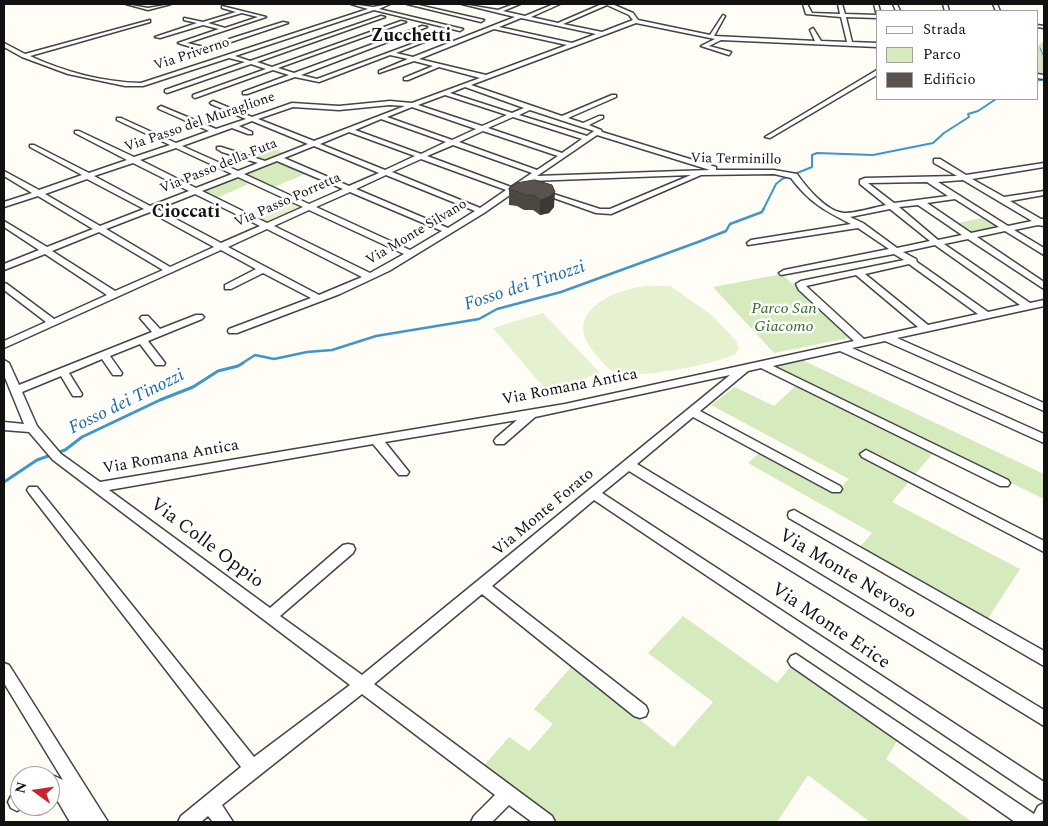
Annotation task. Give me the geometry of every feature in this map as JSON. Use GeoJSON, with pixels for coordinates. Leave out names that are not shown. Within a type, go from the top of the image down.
{"type":"FeatureCollection","features":[{"type":"Feature","properties":{"kind":"street"},"geometry":{"type":"LineString","coordinates":[[126,4],[149,9],[169,4]]}},
{"type":"Feature","properties":{"kind":"street"},"geometry":{"type":"LineString","coordinates":[[353,4],[460,28]]}},
{"type":"Feature","properties":{"kind":"street","name":"Via Priverno"},"geometry":{"type":"LineString","coordinates":[[4,45],[24,56],[85,77],[137,85],[271,42],[303,29],[311,29],[388,4]]}},
{"type":"Feature","properties":{"kind":"street"},"geometry":{"type":"LineString","coordinates":[[409,4],[481,20]]}},
{"type":"Feature","properties":{"kind":"street"},"geometry":{"type":"LineString","coordinates":[[464,4],[523,16],[561,27],[568,26],[603,34]]}},
{"type":"Feature","properties":{"kind":"street"},"geometry":{"type":"LineString","coordinates":[[499,11],[518,4]]}},
{"type":"Feature","properties":{"kind":"street"},"geometry":{"type":"LineString","coordinates":[[381,72],[493,27],[558,4]]}},
{"type":"Feature","properties":{"kind":"street"},"geometry":{"type":"LineString","coordinates":[[561,27],[605,4]]}},
{"type":"Feature","properties":{"kind":"street"},"geometry":{"type":"LineString","coordinates":[[609,4],[632,14],[636,21],[686,30],[711,38],[876,44]]}},
{"type":"Feature","properties":{"kind":"street"},"geometry":{"type":"LineString","coordinates":[[805,4],[810,14],[876,18]]}},
{"type":"Feature","properties":{"kind":"street"},"geometry":{"type":"LineString","coordinates":[[840,4],[850,44]]}},
{"type":"Feature","properties":{"kind":"street"},"geometry":{"type":"LineString","coordinates":[[224,8],[294,25]]}},
{"type":"Feature","properties":{"kind":"street"},"geometry":{"type":"LineString","coordinates":[[158,37],[242,12]]}},
{"type":"Feature","properties":{"kind":"street"},"geometry":{"type":"LineString","coordinates":[[711,38],[723,16]]}},
{"type":"Feature","properties":{"kind":"street"},"geometry":{"type":"LineString","coordinates":[[264,17],[181,43],[203,49],[286,23]]}},
{"type":"Feature","properties":{"kind":"street"},"geometry":{"type":"LineString","coordinates":[[167,91],[383,17]]}},
{"type":"Feature","properties":{"kind":"street"},"geometry":{"type":"LineString","coordinates":[[186,19],[271,42]]}},
{"type":"Feature","properties":{"kind":"street"},"geometry":{"type":"LineString","coordinates":[[24,56],[148,21]]}},
{"type":"Feature","properties":{"kind":"street","name":"Via Passo della Futa"},"geometry":{"type":"LineString","coordinates":[[4,267],[381,117],[636,21]]}},
{"type":"Feature","properties":{"kind":"street"},"geometry":{"type":"LineString","coordinates":[[195,96],[403,22]]}},
{"type":"Feature","properties":{"kind":"street"},"geometry":{"type":"LineString","coordinates":[[245,92],[424,27]]}},
{"type":"Feature","properties":{"kind":"street"},"geometry":{"type":"LineString","coordinates":[[493,27],[573,45]]}},
{"type":"Feature","properties":{"kind":"street"},"geometry":{"type":"LineString","coordinates":[[303,29],[325,37],[485,77]]}},
{"type":"Feature","properties":{"kind":"street"},"geometry":{"type":"LineString","coordinates":[[813,30],[819,43]]}},
{"type":"Feature","properties":{"kind":"street"},"geometry":{"type":"LineString","coordinates":[[228,56],[316,81],[445,32]]}},
{"type":"Feature","properties":{"kind":"street"},"geometry":{"type":"LineString","coordinates":[[542,38],[550,34]]}},
{"type":"Feature","properties":{"kind":"street"},"geometry":{"type":"LineString","coordinates":[[720,39],[704,46],[729,53]]}},
{"type":"Feature","properties":{"kind":"street"},"geometry":{"type":"LineString","coordinates":[[406,79],[439,66]]}},
{"type":"Feature","properties":{"kind":"street"},"geometry":{"type":"LineString","coordinates":[[768,137],[876,73]]}},
{"type":"Feature","properties":{"kind":"street"},"geometry":{"type":"LineString","coordinates":[[464,85],[584,125],[598,132],[727,174]]}},
{"type":"Feature","properties":{"kind":"street"},"geometry":{"type":"LineString","coordinates":[[444,93],[588,139]]}},
{"type":"Feature","properties":{"kind":"street"},"geometry":{"type":"LineString","coordinates":[[563,118],[614,96]]}},
{"type":"Feature","properties":{"kind":"street"},"geometry":{"type":"LineString","coordinates":[[213,103],[481,210]]}},
{"type":"Feature","properties":{"kind":"street","name":"Via Passo del Muraglione"},"geometry":{"type":"LineString","coordinates":[[4,205],[175,144],[293,105],[336,108],[390,103],[412,105]]}},
{"type":"Feature","properties":{"kind":"street"},"geometry":{"type":"LineString","coordinates":[[412,105],[562,155]]}},
{"type":"Feature","properties":{"kind":"street"},"geometry":{"type":"LineString","coordinates":[[160,108],[214,131]]}},
{"type":"Feature","properties":{"kind":"street","name":"Via Passo Porretta"},"geometry":{"type":"LineString","coordinates":[[4,345],[528,108]]}},
{"type":"Feature","properties":{"kind":"street"},"geometry":{"type":"LineString","coordinates":[[381,117],[537,172]]}},
{"type":"Feature","properties":{"kind":"street"},"geometry":{"type":"LineString","coordinates":[[584,125],[601,117]]}},
{"type":"Feature","properties":{"kind":"street"},"geometry":{"type":"LineString","coordinates":[[119,119],[411,254]]}},
{"type":"Feature","properties":{"kind":"street"},"geometry":{"type":"LineString","coordinates":[[231,125],[250,134]]}},
{"type":"Feature","properties":{"kind":"street"},"geometry":{"type":"LineString","coordinates":[[350,130],[422,156],[597,210],[609,212],[701,173]]}},
{"type":"Feature","properties":{"kind":"street"},"geometry":{"type":"LineString","coordinates":[[77,132],[370,277]]}},
{"type":"Feature","properties":{"kind":"street","name":"Via Monte Silvano"},"geometry":{"type":"LineString","coordinates":[[232,331],[319,299],[370,277],[524,186],[537,172],[598,132]]}},
{"type":"Feature","properties":{"kind":"street"},"geometry":{"type":"LineString","coordinates":[[32,146],[319,299]]}},
{"type":"Feature","properties":{"kind":"street"},"geometry":{"type":"LineString","coordinates":[[219,148],[236,156],[250,157],[264,163]]}},
{"type":"Feature","properties":{"kind":"street"},"geometry":{"type":"LineString","coordinates":[[277,158],[449,231]]}},
{"type":"Feature","properties":{"kind":"street"},"geometry":{"type":"LineString","coordinates":[[937,161],[1043,223]]}},
{"type":"Feature","properties":{"kind":"street"},"geometry":{"type":"LineString","coordinates":[[1029,307],[937,243],[865,185],[864,181],[928,180],[965,177],[1044,165]]}},
{"type":"Feature","properties":{"kind":"street","name":"Via Terminillo"},"geometry":{"type":"LineString","coordinates":[[524,186],[655,173],[727,174],[775,172],[791,175],[815,201],[860,225],[913,261],[987,316]]}},
{"type":"Feature","properties":{"kind":"street"},"geometry":{"type":"LineString","coordinates":[[4,173],[169,270]]}},
{"type":"Feature","properties":{"kind":"street"},"geometry":{"type":"LineString","coordinates":[[928,180],[1044,252]]}},
{"type":"Feature","properties":{"kind":"street"},"geometry":{"type":"LineString","coordinates":[[1003,200],[1044,193]]}},
{"type":"Feature","properties":{"kind":"street"},"geometry":{"type":"LineString","coordinates":[[842,216],[891,206],[956,197]]}},
{"type":"Feature","properties":{"kind":"street"},"geometry":{"type":"LineString","coordinates":[[921,203],[1044,286]]}},
{"type":"Feature","properties":{"kind":"street"},"geometry":{"type":"LineString","coordinates":[[4,223],[114,295]]}},
{"type":"Feature","properties":{"kind":"street"},"geometry":{"type":"LineString","coordinates":[[784,273],[1043,223]]}},
{"type":"Feature","properties":{"kind":"street"},"geometry":{"type":"LineString","coordinates":[[751,243],[860,225]]}},
{"type":"Feature","properties":{"kind":"street"},"geometry":{"type":"LineString","coordinates":[[861,342],[800,285],[805,282],[913,261]]}},
{"type":"Feature","properties":{"kind":"street"},"geometry":{"type":"LineString","coordinates":[[228,287],[263,269]]}},
{"type":"Feature","properties":{"kind":"street"},"geometry":{"type":"LineString","coordinates":[[857,272],[926,328]]}},
{"type":"Feature","properties":{"kind":"street"},"geometry":{"type":"LineString","coordinates":[[4,286],[53,323]]}},
{"type":"Feature","properties":{"kind":"street","name":"Via Romana Antica"},"geometry":{"type":"LineString","coordinates":[[98,487],[532,413],[1044,303]]}},
{"type":"Feature","properties":{"kind":"street"},"geometry":{"type":"LineString","coordinates":[[16,390],[199,317]]}},
{"type":"Feature","properties":{"kind":"street"},"geometry":{"type":"LineString","coordinates":[[145,318],[158,334]]}},
{"type":"Feature","properties":{"kind":"street"},"geometry":{"type":"LineString","coordinates":[[884,337],[1044,407]]}},
{"type":"Feature","properties":{"kind":"street"},"geometry":{"type":"LineString","coordinates":[[142,340],[160,363]]}},
{"type":"Feature","properties":{"kind":"street"},"geometry":{"type":"LineString","coordinates":[[840,347],[1044,439]]}},
{"type":"Feature","properties":{"kind":"street"},"geometry":{"type":"LineString","coordinates":[[104,355],[117,373]]}},
{"type":"Feature","properties":{"kind":"street","name":"Via Colle Oppio"},"geometry":{"type":"LineString","coordinates":[[4,363],[32,428],[53,453],[546,822]]}},
{"type":"Feature","properties":{"kind":"street"},"geometry":{"type":"LineString","coordinates":[[761,364],[1004,483]]}},
{"type":"Feature","properties":{"kind":"street","name":"Via Monte Forato"},"geometry":{"type":"LineString","coordinates":[[187,822],[253,768],[363,684],[745,368]]}},
{"type":"Feature","properties":{"kind":"street"},"geometry":{"type":"LineString","coordinates":[[63,371],[78,394]]}},
{"type":"Feature","properties":{"kind":"street"},"geometry":{"type":"LineString","coordinates":[[692,412],[836,489]]}},
{"type":"Feature","properties":{"kind":"street"},"geometry":{"type":"LineString","coordinates":[[500,441],[532,413]]}},
{"type":"Feature","properties":{"kind":"street"},"geometry":{"type":"LineString","coordinates":[[4,426],[32,428]]}},
{"type":"Feature","properties":{"kind":"street"},"geometry":{"type":"LineString","coordinates":[[375,439],[402,472]]}},
{"type":"Feature","properties":{"kind":"street"},"geometry":{"type":"LineString","coordinates":[[866,454],[1044,546]]}},
{"type":"Feature","properties":{"kind":"street","name":"Via Monte Nevoso"},"geometry":{"type":"LineString","coordinates":[[629,465],[1044,719]]}},
{"type":"Feature","properties":{"kind":"street"},"geometry":{"type":"LineString","coordinates":[[33,490],[253,768]]}},
{"type":"Feature","properties":{"kind":"street","name":"Via Monte Erice"},"geometry":{"type":"LineString","coordinates":[[594,494],[1044,792]]}},
{"type":"Feature","properties":{"kind":"street"},"geometry":{"type":"LineString","coordinates":[[794,515],[1044,658]]}},
{"type":"Feature","properties":{"kind":"street"},"geometry":{"type":"LineString","coordinates":[[271,615],[348,549]]}},
{"type":"Feature","properties":{"kind":"street"},"geometry":{"type":"LineString","coordinates":[[482,586],[640,711]]}},
{"type":"Feature","properties":{"kind":"street"},"geometry":{"type":"LineString","coordinates":[[796,662],[1030,822]]}},
{"type":"Feature","properties":{"kind":"street"},"geometry":{"type":"LineString","coordinates":[[4,670],[99,822]]}},
{"type":"Feature","properties":{"kind":"street"},"geometry":{"type":"LineString","coordinates":[[60,789],[80,822]]}},
{"type":"Feature","properties":{"kind":"street"},"geometry":{"type":"LineString","coordinates":[[480,822],[508,794]]}},
{"type":"Feature","properties":{"kind":"street"},"geometry":{"type":"LineString","coordinates":[[210,804],[224,822]]}},
{"type":"Feature","properties":{"kind":"street"},"geometry":{"type":"LineString","coordinates":[[1039,822],[1044,812]]}},
{"type":"Feature","properties":{"kind":"green space"},"geometry":{"type":"Polygon","coordinates":[[[1044,41],[1044,76],[1038,75],[1038,45],[1044,41]]]}},
{"type":"Feature","properties":{"kind":"green space"},"geometry":{"type":"Polygon","coordinates":[[[269,146],[283,153],[261,161],[247,155],[269,146]]]}},
{"type":"Feature","properties":{"kind":"green space"},"geometry":{"type":"Polygon","coordinates":[[[276,161],[305,174],[272,188],[242,174],[276,161]]]}},
{"type":"Feature","properties":{"kind":"green space"},"geometry":{"type":"Polygon","coordinates":[[[236,176],[251,183],[214,199],[199,191],[236,176]]]}},
{"type":"Feature","properties":{"kind":"green space"},"geometry":{"type":"Polygon","coordinates":[[[282,199],[299,207],[263,223],[246,215],[282,199]]]}},
{"type":"Feature","properties":{"kind":"green space"},"geometry":{"type":"Polygon","coordinates":[[[982,218],[997,227],[968,233],[953,224],[982,218]]]}},
{"type":"Feature","properties":{"kind":"green space","name":"Parco San Giacomo"},"geometry":{"type":"Polygon","coordinates":[[[782,274],[849,338],[774,353],[713,287],[782,274]]]}},
{"type":"Feature","properties":{"kind":"green space"},"geometry":{"type":"Polygon","coordinates":[[[646,286],[670,286],[712,315],[737,342],[738,349],[736,354],[712,362],[676,370],[640,374],[625,374],[615,372],[609,368],[595,354],[585,337],[584,325],[587,314],[596,305],[619,292],[646,286]]]}},
{"type":"Feature","properties":{"kind":"green space"},"geometry":{"type":"Polygon","coordinates":[[[543,313],[600,373],[547,391],[493,328],[543,313]]]}},
{"type":"Feature","properties":{"kind":"green space"},"geometry":{"type":"Polygon","coordinates":[[[802,360],[1044,474],[1044,499],[938,447],[892,502],[1020,569],[987,620],[859,548],[872,533],[748,463],[759,453],[835,493],[849,479],[711,405],[735,387],[774,406],[801,381],[770,366],[802,360]]]}},
{"type":"Feature","properties":{"kind":"green space"},"geometry":{"type":"Polygon","coordinates":[[[683,616],[777,683],[793,664],[899,738],[886,759],[972,822],[870,822],[808,775],[777,822],[558,822],[481,769],[509,737],[529,751],[553,724],[534,709],[572,666],[674,747],[713,702],[648,653],[683,616]]]}},
{"type":"Feature","properties":{"kind":"building"},"geometry":{"type":"Polygon","coordinates":[[[535,180],[552,185],[555,192],[549,197],[540,200],[533,195],[525,195],[509,190],[509,188],[517,183],[535,180]]]}},
{"type":"Feature","properties":{"kind":"waterway","name":"Fosso dei Tinozzi"},"geometry":{"type":"LineString","coordinates":[[1040,48],[1044,57]]}},
{"type":"Feature","properties":{"kind":"waterway","name":"Fosso dei Tinozzi"},"geometry":{"type":"LineString","coordinates":[[1038,81],[1044,80]]}},
{"type":"Feature","properties":{"kind":"waterway","name":"Fosso dei Tinozzi"},"geometry":{"type":"LineString","coordinates":[[241,364],[255,355],[274,359],[307,352],[332,350],[376,336],[479,319],[497,309],[561,292],[726,231],[730,224],[762,212],[776,184],[782,179],[812,167],[812,155],[817,153],[873,155],[933,143],[944,133],[969,117],[968,114],[978,111],[994,100]]}},
{"type":"Feature","properties":{"kind":"waterway","name":"Fosso dei Tinozzi"},"geometry":{"type":"LineString","coordinates":[[4,482],[37,460],[65,450],[82,437],[160,400],[193,387],[218,371],[243,363]]}},
{"type":"Feature","properties":{"kind":"district","name":"Zucchetti"},"geometry":{"type":"Point","coordinates":[411,37]}},
{"type":"Feature","properties":{"kind":"district","name":"Cioccati"},"geometry":{"type":"Point","coordinates":[186,213]}}]}
